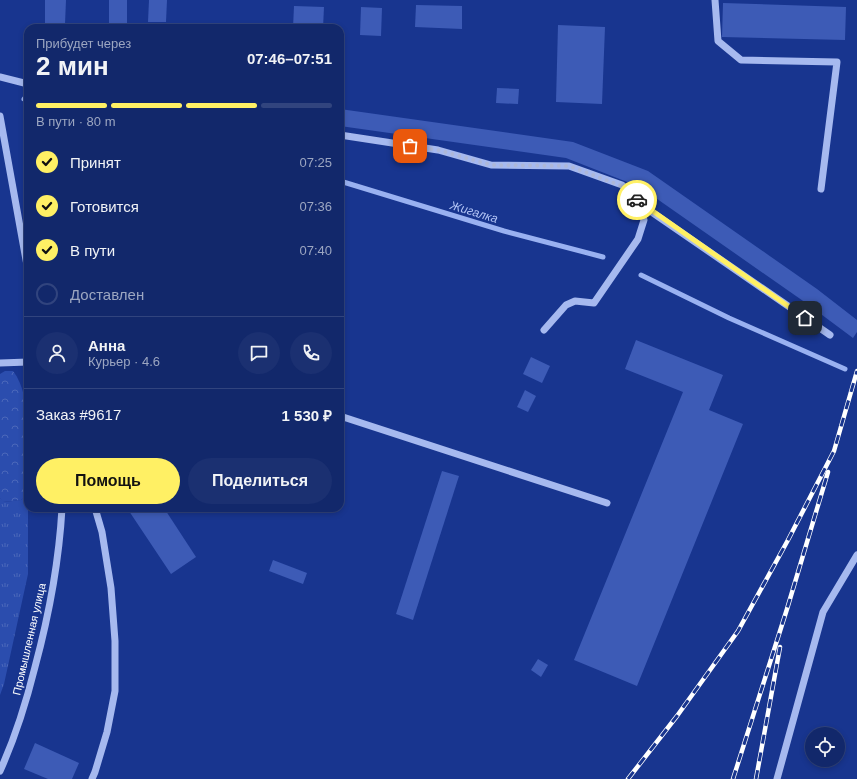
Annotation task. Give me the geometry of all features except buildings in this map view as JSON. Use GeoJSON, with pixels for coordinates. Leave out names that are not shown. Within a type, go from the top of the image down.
{"type":"FeatureCollection","features":[{"type":"Feature","properties":{"kind":"street"},"geometry":{"type":"LineString","coordinates":[[715,0],[718,41],[741,60],[837,62],[821,189]]}},
{"type":"Feature","properties":{"kind":"street"},"geometry":{"type":"LineString","coordinates":[[0,77],[24,83]]}},
{"type":"Feature","properties":{"kind":"street"},"geometry":{"type":"LineString","coordinates":[[0,116],[24,250]]}},
{"type":"Feature","properties":{"kind":"street"},"geometry":{"type":"LineString","coordinates":[[344,136],[438,150],[491,165],[569,166],[622,186],[640,204],[830,335]]}},
{"type":"Feature","properties":{"kind":"street"},"geometry":{"type":"LineString","coordinates":[[544,330],[566,305],[575,301],[594,303],[638,239],[644,220],[640,204]]}},
{"type":"Feature","properties":{"kind":"street"},"geometry":{"type":"LineString","coordinates":[[0,363],[24,362]]}},
{"type":"Feature","properties":{"kind":"street"},"geometry":{"type":"LineString","coordinates":[[344,417],[607,503]]}},
{"type":"Feature","properties":{"kind":"street","name":"Промышленная улица"},"geometry":{"type":"LineString","coordinates":[[0,771],[8,753],[26,700],[50,607],[61,532],[62,512]]}},
{"type":"Feature","properties":{"kind":"street"},"geometry":{"type":"LineString","coordinates":[[92,779],[107,732],[115,691],[115,641],[111,588],[102,532],[96,512]]}},
{"type":"Feature","properties":{"kind":"street"},"geometry":{"type":"LineString","coordinates":[[777,779],[823,612],[857,555]]}},
{"type":"Feature","properties":{"kind":"green space"},"geometry":{"type":"Polygon","coordinates":[[[5,371],[13,371],[20,382],[24,397],[24,498],[21,500],[3,502],[0,498],[0,374],[5,371]]]}},
{"type":"Feature","properties":{"kind":"green space"},"geometry":{"type":"Polygon","coordinates":[[[0,498],[4,502],[21,500],[24,498],[24,512],[28,512],[28,574],[4,684],[0,695],[0,498]]]}},
{"type":"Feature","properties":{"kind":"waterway","name":"Жигалка"},"geometry":{"type":"LineString","coordinates":[[344,182],[504,231],[603,257]]}},
{"type":"Feature","properties":{"kind":"waterway","name":"Жигалка"},"geometry":{"type":"LineString","coordinates":[[641,275],[729,318],[845,369]]}},
{"type":"Feature","properties":{"kind":"railway"},"geometry":{"type":"LineString","coordinates":[[628,779],[677,716],[738,631],[788,540],[834,451],[857,371]]}},
{"type":"Feature","properties":{"kind":"railway"},"geometry":{"type":"LineString","coordinates":[[733,779],[787,609],[828,472]]}},
{"type":"Feature","properties":{"kind":"railway"},"geometry":{"type":"LineString","coordinates":[[756,779],[780,647]]}},
{"type":"Feature","properties":{"kind":"way so far"},"geometry":{"type":"LineString","coordinates":[[410,146],[438,150],[491,165],[569,166],[622,186],[637,200]]}},
{"type":"Feature","properties":{"kind":"route"},"geometry":{"type":"LineString","coordinates":[[637,200],[640,204],[805,318]]}}]}
